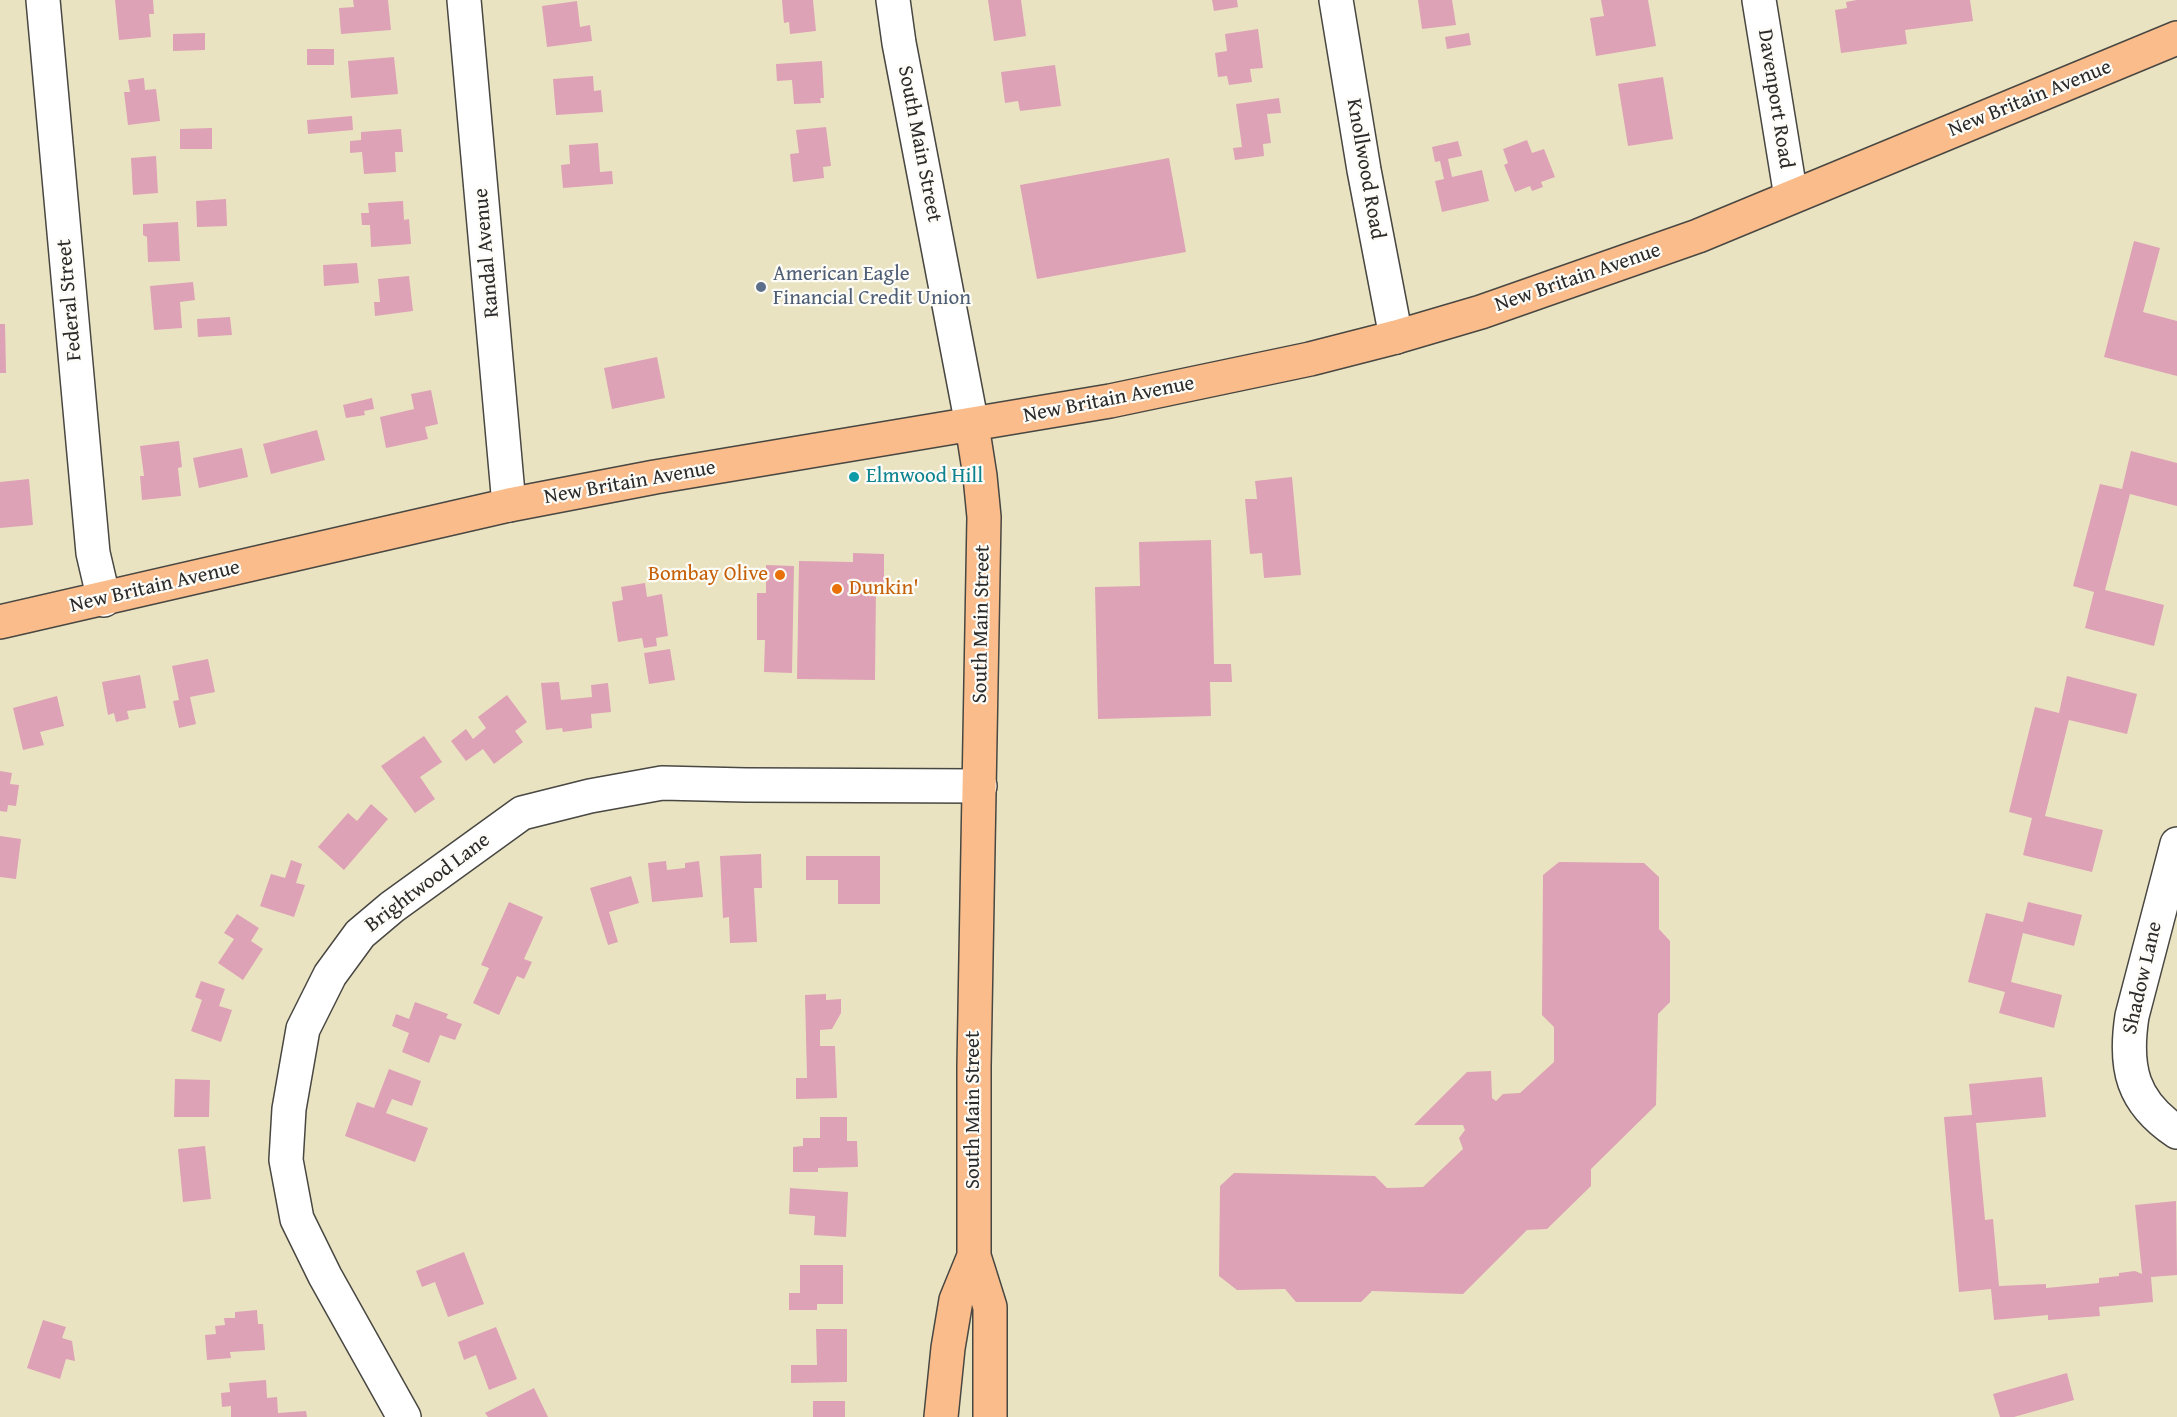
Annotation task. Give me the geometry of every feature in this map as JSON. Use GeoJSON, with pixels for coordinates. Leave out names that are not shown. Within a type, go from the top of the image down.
{"type":"FeatureCollection","features":[{"type":"Feature","properties":{"kind":"main road","name":"New Britain Avenue"},"geometry":{"type":"LineString","coordinates":[[0,622],[104,600],[510,505],[655,477],[1156,392],[1310,359],[1396,337],[1481,312],[1689,239],[2177,38]]}},
{"type":"Feature","properties":{"kind":"main road","name":"South Main Street"},"geometry":{"type":"LineString","coordinates":[[972,425],[984,517],[974,1066],[974,1256],[990,1307],[990,1417]]}},
{"type":"Feature","properties":{"kind":"main road","name":"South Main Street"},"geometry":{"type":"LineString","coordinates":[[941,1417],[951,1324],[956,1300],[974,1256]]}},
{"type":"Feature","properties":{"kind":"street","name":"Federal Street"},"geometry":{"type":"LineString","coordinates":[[43,0],[93,553],[104,600]]}},
{"type":"Feature","properties":{"kind":"street","name":"Randal Avenue"},"geometry":{"type":"LineString","coordinates":[[464,0],[510,505]]}},
{"type":"Feature","properties":{"kind":"street","name":"South Main Street"},"geometry":{"type":"LineString","coordinates":[[893,0],[899,43],[972,425]]}},
{"type":"Feature","properties":{"kind":"street","name":"Knollwood Road"},"geometry":{"type":"LineString","coordinates":[[1336,0],[1364,170],[1396,337]]}},
{"type":"Feature","properties":{"kind":"street","name":"Davenport Road"},"geometry":{"type":"LineString","coordinates":[[1759,0],[1791,197]]}},
{"type":"Feature","properties":{"kind":"street","name":"Brightwood Lane"},"geometry":{"type":"LineString","coordinates":[[404,1417],[297,1219],[286,1160],[289,1109],[303,1029],[330,975],[360,934],[392,907],[522,813],[590,796],[662,783],[980,786]]}},
{"type":"Feature","properties":{"kind":"street","name":"Shadow Lane"},"geometry":{"type":"LineString","coordinates":[[2177,844],[2132,1016],[2128,1043],[2132,1080],[2141,1097],[2159,1118],[2177,1132]]}},
{"type":"Feature","properties":{"kind":"building"},"geometry":{"type":"Polygon","coordinates":[[[115,0],[153,0],[154,14],[149,14],[151,37],[119,40],[115,0]]]}},
{"type":"Feature","properties":{"kind":"building"},"geometry":{"type":"Polygon","coordinates":[[[353,0],[388,0],[391,30],[341,34],[339,8],[354,7],[353,0]]]}},
{"type":"Feature","properties":{"kind":"building"},"geometry":{"type":"Polygon","coordinates":[[[782,0],[813,0],[816,31],[790,34],[789,22],[784,23],[782,0]]]}},
{"type":"Feature","properties":{"kind":"building"},"geometry":{"type":"Polygon","coordinates":[[[988,0],[1021,0],[1026,36],[994,41],[988,0]]]}},
{"type":"Feature","properties":{"kind":"building"},"geometry":{"type":"Polygon","coordinates":[[[1212,0],[1237,0],[1238,7],[1214,11],[1212,0]]]}},
{"type":"Feature","properties":{"kind":"building"},"geometry":{"type":"Polygon","coordinates":[[[1418,0],[1452,0],[1456,25],[1422,29],[1418,0]]]}},
{"type":"Feature","properties":{"kind":"building"},"geometry":{"type":"Polygon","coordinates":[[[1601,0],[1648,0],[1656,46],[1596,56],[1590,18],[1604,16],[1601,0]]]}},
{"type":"Feature","properties":{"kind":"building"},"geometry":{"type":"Polygon","coordinates":[[[1857,0],[1970,0],[1973,21],[1905,30],[1907,44],[1841,53],[1835,10],[1847,8],[1846,2],[1857,0]]]}},
{"type":"Feature","properties":{"kind":"building"},"geometry":{"type":"Polygon","coordinates":[[[577,1],[580,27],[590,25],[592,41],[547,47],[542,6],[577,1]]]}},
{"type":"Feature","properties":{"kind":"building"},"geometry":{"type":"Polygon","coordinates":[[[1258,29],[1263,68],[1250,69],[1252,82],[1229,85],[1227,76],[1218,77],[1215,53],[1227,51],[1225,34],[1258,29]]]}},
{"type":"Feature","properties":{"kind":"building"},"geometry":{"type":"Polygon","coordinates":[[[205,33],[205,50],[173,51],[173,34],[205,33]]]}},
{"type":"Feature","properties":{"kind":"building"},"geometry":{"type":"Polygon","coordinates":[[[1469,33],[1471,45],[1447,49],[1445,37],[1469,33]]]}},
{"type":"Feature","properties":{"kind":"building"},"geometry":{"type":"Polygon","coordinates":[[[307,49],[334,49],[334,65],[307,65],[307,49]]]}},
{"type":"Feature","properties":{"kind":"building"},"geometry":{"type":"Polygon","coordinates":[[[394,57],[398,94],[351,98],[348,61],[394,57]]]}},
{"type":"Feature","properties":{"kind":"building"},"geometry":{"type":"Polygon","coordinates":[[[822,61],[824,98],[820,98],[821,103],[794,104],[792,80],[777,81],[776,64],[822,61]]]}},
{"type":"Feature","properties":{"kind":"building"},"geometry":{"type":"Polygon","coordinates":[[[1055,65],[1061,106],[1020,111],[1018,101],[1005,103],[1001,72],[1055,65]]]}},
{"type":"Feature","properties":{"kind":"building"},"geometry":{"type":"Polygon","coordinates":[[[593,76],[594,91],[601,90],[603,112],[556,115],[553,79],[593,76]]]}},
{"type":"Feature","properties":{"kind":"building"},"geometry":{"type":"Polygon","coordinates":[[[1663,77],[1673,139],[1628,146],[1618,84],[1663,77]]]}},
{"type":"Feature","properties":{"kind":"building"},"geometry":{"type":"Polygon","coordinates":[[[144,78],[145,90],[156,89],[160,121],[128,125],[124,92],[130,92],[128,80],[144,78]]]}},
{"type":"Feature","properties":{"kind":"building"},"geometry":{"type":"Polygon","coordinates":[[[1279,98],[1281,113],[1267,114],[1271,143],[1263,144],[1264,156],[1235,160],[1233,148],[1242,147],[1236,104],[1279,98]]]}},
{"type":"Feature","properties":{"kind":"building"},"geometry":{"type":"Polygon","coordinates":[[[352,116],[353,130],[308,134],[307,120],[352,116]]]}},
{"type":"Feature","properties":{"kind":"building"},"geometry":{"type":"Polygon","coordinates":[[[826,127],[831,166],[823,167],[824,178],[793,182],[790,154],[799,153],[796,130],[826,127]]]}},
{"type":"Feature","properties":{"kind":"building"},"geometry":{"type":"Polygon","coordinates":[[[212,128],[212,149],[180,149],[180,129],[212,128]]]}},
{"type":"Feature","properties":{"kind":"building"},"geometry":{"type":"Polygon","coordinates":[[[401,129],[403,152],[395,152],[396,172],[364,174],[362,152],[350,153],[350,141],[361,140],[361,132],[401,129]]]}},
{"type":"Feature","properties":{"kind":"building"},"geometry":{"type":"Polygon","coordinates":[[[1527,140],[1532,153],[1544,149],[1555,177],[1541,182],[1543,187],[1532,191],[1530,186],[1515,192],[1504,165],[1508,163],[1503,149],[1527,140]]]}},
{"type":"Feature","properties":{"kind":"building"},"geometry":{"type":"Polygon","coordinates":[[[1458,141],[1462,156],[1448,159],[1452,177],[1482,170],[1489,201],[1442,212],[1435,181],[1444,179],[1440,161],[1435,162],[1432,147],[1458,141]]]}},
{"type":"Feature","properties":{"kind":"building"},"geometry":{"type":"Polygon","coordinates":[[[598,143],[600,172],[612,171],[613,184],[563,188],[561,165],[570,164],[569,145],[598,143]]]}},
{"type":"Feature","properties":{"kind":"building"},"geometry":{"type":"Polygon","coordinates":[[[156,156],[158,193],[133,195],[131,158],[156,156]]]}},
{"type":"Feature","properties":{"kind":"building"},"geometry":{"type":"Polygon","coordinates":[[[1169,158],[1186,252],[1037,279],[1020,185],[1169,158]]]}},
{"type":"Feature","properties":{"kind":"building"},"geometry":{"type":"Polygon","coordinates":[[[226,199],[227,226],[197,227],[196,201],[226,199]]]}},
{"type":"Feature","properties":{"kind":"building"},"geometry":{"type":"Polygon","coordinates":[[[403,201],[404,220],[409,219],[411,244],[371,247],[370,225],[362,225],[361,213],[369,213],[368,203],[403,201]]]}},
{"type":"Feature","properties":{"kind":"building"},"geometry":{"type":"Polygon","coordinates":[[[178,222],[180,261],[148,262],[147,237],[143,235],[143,224],[178,222]]]}},
{"type":"Feature","properties":{"kind":"building"},"geometry":{"type":"Polygon","coordinates":[[[2134,241],[2160,248],[2143,312],[2177,321],[2177,376],[2104,357],[2134,241]]]}},
{"type":"Feature","properties":{"kind":"building"},"geometry":{"type":"Polygon","coordinates":[[[357,263],[359,283],[324,286],[323,265],[357,263]]]}},
{"type":"Feature","properties":{"kind":"building"},"geometry":{"type":"Polygon","coordinates":[[[409,276],[413,311],[375,316],[374,302],[380,302],[378,279],[409,276]]]}},
{"type":"Feature","properties":{"kind":"building"},"geometry":{"type":"Polygon","coordinates":[[[193,282],[195,300],[180,302],[182,328],[154,330],[150,286],[193,282]]]}},
{"type":"Feature","properties":{"kind":"building"},"geometry":{"type":"Polygon","coordinates":[[[230,317],[232,335],[198,337],[197,319],[230,317]]]}},
{"type":"Feature","properties":{"kind":"building"},"geometry":{"type":"Polygon","coordinates":[[[0,324],[5,324],[6,373],[0,373],[0,324]]]}},
{"type":"Feature","properties":{"kind":"building"},"geometry":{"type":"Polygon","coordinates":[[[657,357],[665,398],[612,409],[604,368],[657,357]]]}},
{"type":"Feature","properties":{"kind":"building"},"geometry":{"type":"Polygon","coordinates":[[[431,390],[438,424],[425,427],[428,439],[386,448],[380,417],[414,409],[411,394],[431,390]]]}},
{"type":"Feature","properties":{"kind":"building"},"geometry":{"type":"Polygon","coordinates":[[[372,398],[374,409],[364,411],[365,415],[346,418],[343,405],[372,398]]]}},
{"type":"Feature","properties":{"kind":"building"},"geometry":{"type":"Polygon","coordinates":[[[317,430],[325,460],[271,474],[263,444],[317,430]]]}},
{"type":"Feature","properties":{"kind":"building"},"geometry":{"type":"Polygon","coordinates":[[[179,441],[182,467],[178,468],[181,496],[142,500],[140,476],[144,476],[140,446],[179,441]]]}},
{"type":"Feature","properties":{"kind":"building"},"geometry":{"type":"Polygon","coordinates":[[[242,448],[248,477],[199,488],[193,458],[242,448]]]}},
{"type":"Feature","properties":{"kind":"building"},"geometry":{"type":"Polygon","coordinates":[[[2131,451],[2177,463],[2177,506],[2130,494],[2105,590],[2164,605],[2154,646],[2085,628],[2094,592],[2073,586],[2100,484],[2122,489],[2131,451]]]}},
{"type":"Feature","properties":{"kind":"building"},"geometry":{"type":"Polygon","coordinates":[[[1292,477],[1301,575],[1264,578],[1262,553],[1250,554],[1245,499],[1257,499],[1255,481],[1292,477]]]}},
{"type":"Feature","properties":{"kind":"building"},"geometry":{"type":"Polygon","coordinates":[[[29,479],[33,525],[0,528],[0,482],[29,479]]]}},
{"type":"Feature","properties":{"kind":"building"},"geometry":{"type":"Polygon","coordinates":[[[1211,540],[1214,664],[1231,664],[1232,682],[1210,682],[1211,716],[1098,719],[1095,587],[1140,586],[1139,542],[1211,540]]]}},
{"type":"Feature","properties":{"kind":"building"},"geometry":{"type":"Polygon","coordinates":[[[853,553],[884,554],[884,586],[876,586],[875,680],[797,679],[799,561],[853,562],[853,553]]]}},
{"type":"Feature","properties":{"kind":"building"},"geometry":{"type":"Polygon","coordinates":[[[766,565],[794,566],[792,673],[764,672],[765,640],[757,640],[757,593],[766,593],[766,565]]]}},
{"type":"Feature","properties":{"kind":"building"},"geometry":{"type":"Polygon","coordinates":[[[645,583],[647,597],[662,594],[668,636],[656,638],[657,646],[644,648],[642,638],[618,642],[612,602],[623,600],[621,587],[645,583]]]}},
{"type":"Feature","properties":{"kind":"building"},"geometry":{"type":"Polygon","coordinates":[[[670,649],[675,680],[649,684],[644,653],[670,649]]]}},
{"type":"Feature","properties":{"kind":"building"},"geometry":{"type":"Polygon","coordinates":[[[208,659],[215,692],[190,697],[196,724],[179,728],[173,701],[179,700],[172,666],[208,659]]]}},
{"type":"Feature","properties":{"kind":"building"},"geometry":{"type":"Polygon","coordinates":[[[140,675],[146,708],[127,711],[129,719],[116,722],[114,713],[108,715],[102,682],[140,675]]]}},
{"type":"Feature","properties":{"kind":"building"},"geometry":{"type":"Polygon","coordinates":[[[2067,676],[2137,694],[2127,734],[2069,720],[2045,816],[2103,830],[2092,872],[2023,855],[2032,818],[2009,812],[2035,707],[2059,713],[2067,676]]]}},
{"type":"Feature","properties":{"kind":"building"},"geometry":{"type":"Polygon","coordinates":[[[559,682],[561,700],[592,697],[591,685],[608,683],[611,712],[591,714],[592,728],[563,732],[562,728],[546,730],[541,683],[559,682]]]}},
{"type":"Feature","properties":{"kind":"building"},"geometry":{"type":"Polygon","coordinates":[[[507,695],[527,722],[515,731],[523,742],[494,764],[483,749],[466,761],[451,741],[466,729],[473,739],[486,728],[478,717],[507,695]]]}},
{"type":"Feature","properties":{"kind":"building"},"geometry":{"type":"Polygon","coordinates":[[[57,696],[64,726],[40,732],[44,745],[23,750],[13,708],[57,696]]]}},
{"type":"Feature","properties":{"kind":"building"},"geometry":{"type":"Polygon","coordinates":[[[424,736],[442,762],[420,777],[435,799],[415,813],[381,766],[424,736]]]}},
{"type":"Feature","properties":{"kind":"building"},"geometry":{"type":"Polygon","coordinates":[[[0,771],[12,773],[10,784],[19,785],[16,806],[8,805],[7,812],[0,811],[0,771]]]}},
{"type":"Feature","properties":{"kind":"building"},"geometry":{"type":"Polygon","coordinates":[[[371,804],[388,819],[344,870],[318,847],[348,813],[357,821],[371,804]]]}},
{"type":"Feature","properties":{"kind":"building"},"geometry":{"type":"Polygon","coordinates":[[[0,836],[21,839],[16,879],[0,877],[0,836]]]}},
{"type":"Feature","properties":{"kind":"building"},"geometry":{"type":"Polygon","coordinates":[[[761,854],[762,888],[754,888],[757,942],[730,943],[729,917],[723,918],[720,856],[761,854]]]}},
{"type":"Feature","properties":{"kind":"building"},"geometry":{"type":"Polygon","coordinates":[[[806,856],[880,856],[880,904],[838,904],[838,880],[806,880],[806,856]]]}},
{"type":"Feature","properties":{"kind":"building"},"geometry":{"type":"Polygon","coordinates":[[[291,860],[302,864],[296,883],[305,885],[294,917],[260,906],[271,874],[285,878],[291,860]]]}},
{"type":"Feature","properties":{"kind":"building"},"geometry":{"type":"Polygon","coordinates":[[[666,861],[667,870],[685,868],[685,863],[699,861],[703,897],[652,902],[648,863],[666,861]]]}},
{"type":"Feature","properties":{"kind":"building"},"geometry":{"type":"Polygon","coordinates":[[[1559,862],[1644,863],[1659,877],[1659,929],[1670,941],[1670,1002],[1658,1014],[1656,1105],[1591,1169],[1591,1186],[1547,1229],[1527,1230],[1463,1294],[1372,1291],[1361,1302],[1296,1302],[1285,1289],[1237,1290],[1219,1276],[1220,1186],[1234,1173],[1375,1176],[1387,1188],[1423,1187],[1463,1149],[1459,1138],[1465,1130],[1463,1125],[1414,1125],[1467,1072],[1491,1071],[1492,1098],[1496,1101],[1503,1094],[1520,1093],[1554,1062],[1554,1027],[1542,1015],[1543,875],[1559,862]]]}},
{"type":"Feature","properties":{"kind":"building"},"geometry":{"type":"Polygon","coordinates":[[[631,876],[639,903],[609,912],[618,942],[608,945],[590,888],[631,876]]]}},
{"type":"Feature","properties":{"kind":"building"},"geometry":{"type":"Polygon","coordinates":[[[509,902],[543,917],[524,959],[532,962],[524,979],[517,976],[499,1015],[473,1003],[489,968],[481,965],[509,902]]]}},
{"type":"Feature","properties":{"kind":"building"},"geometry":{"type":"Polygon","coordinates":[[[2028,902],[2082,915],[2074,946],[2023,933],[2011,982],[2062,995],[2054,1028],[1999,1013],[2005,992],[1968,982],[1986,913],[2023,922],[2028,902]]]}},
{"type":"Feature","properties":{"kind":"building"},"geometry":{"type":"Polygon","coordinates":[[[237,914],[259,928],[251,941],[263,949],[243,980],[218,963],[234,939],[224,933],[237,914]]]}},
{"type":"Feature","properties":{"kind":"building"},"geometry":{"type":"Polygon","coordinates":[[[201,981],[225,989],[219,1006],[232,1010],[221,1042],[191,1031],[202,1000],[195,997],[201,981]]]}},
{"type":"Feature","properties":{"kind":"building"},"geometry":{"type":"Polygon","coordinates":[[[826,994],[826,1000],[841,999],[841,1013],[832,1029],[820,1030],[820,1046],[835,1046],[837,1098],[796,1099],[796,1078],[807,1078],[805,995],[826,994]]]}},
{"type":"Feature","properties":{"kind":"building"},"geometry":{"type":"Polygon","coordinates":[[[415,1002],[448,1014],[446,1018],[462,1024],[455,1040],[440,1035],[429,1063],[402,1052],[409,1033],[392,1026],[396,1014],[409,1019],[415,1002]]]}},
{"type":"Feature","properties":{"kind":"building"},"geometry":{"type":"Polygon","coordinates":[[[389,1069],[421,1081],[412,1106],[392,1099],[386,1113],[428,1128],[415,1162],[345,1136],[357,1102],[374,1108],[389,1069]]]}},
{"type":"Feature","properties":{"kind":"building"},"geometry":{"type":"Polygon","coordinates":[[[2042,1077],[2046,1117],[1976,1123],[1985,1220],[1993,1219],[1999,1286],[2046,1284],[2046,1288],[2099,1283],[2099,1278],[2119,1276],[2119,1273],[2135,1271],[2142,1274],[2135,1205],[2176,1201],[2177,1275],[2151,1277],[2153,1302],[2099,1307],[2100,1316],[2048,1320],[2048,1315],[1994,1320],[1991,1289],[1959,1292],[1944,1117],[1972,1115],[1969,1084],[2042,1077]]]}},
{"type":"Feature","properties":{"kind":"building"},"geometry":{"type":"Polygon","coordinates":[[[175,1079],[210,1080],[209,1117],[174,1117],[175,1079]]]}},
{"type":"Feature","properties":{"kind":"building"},"geometry":{"type":"Polygon","coordinates":[[[820,1117],[847,1117],[847,1141],[857,1141],[858,1167],[818,1168],[818,1172],[793,1172],[793,1147],[803,1146],[803,1138],[820,1138],[820,1117]]]}},
{"type":"Feature","properties":{"kind":"building"},"geometry":{"type":"Polygon","coordinates":[[[205,1146],[211,1199],[183,1202],[178,1149],[205,1146]]]}},
{"type":"Feature","properties":{"kind":"building"},"geometry":{"type":"Polygon","coordinates":[[[790,1188],[848,1192],[846,1237],[814,1235],[815,1216],[789,1214],[790,1188]]]}},
{"type":"Feature","properties":{"kind":"building"},"geometry":{"type":"Polygon","coordinates":[[[464,1252],[484,1304],[448,1317],[435,1282],[422,1287],[416,1271],[464,1252]]]}},
{"type":"Feature","properties":{"kind":"building"},"geometry":{"type":"Polygon","coordinates":[[[800,1265],[843,1265],[843,1304],[817,1304],[817,1310],[789,1310],[789,1293],[800,1293],[800,1265]]]}},
{"type":"Feature","properties":{"kind":"building"},"geometry":{"type":"Polygon","coordinates":[[[257,1310],[258,1324],[263,1324],[265,1350],[230,1352],[231,1358],[207,1360],[205,1335],[216,1334],[215,1326],[225,1325],[224,1318],[235,1318],[235,1312],[257,1310]]]}},
{"type":"Feature","properties":{"kind":"building"},"geometry":{"type":"Polygon","coordinates":[[[43,1320],[66,1327],[62,1338],[72,1341],[75,1361],[66,1359],[60,1379],[27,1368],[43,1320]]]}},
{"type":"Feature","properties":{"kind":"building"},"geometry":{"type":"Polygon","coordinates":[[[496,1327],[517,1379],[489,1390],[476,1355],[464,1360],[458,1342],[496,1327]]]}},
{"type":"Feature","properties":{"kind":"building"},"geometry":{"type":"Polygon","coordinates":[[[816,1329],[847,1329],[847,1382],[791,1383],[791,1365],[817,1365],[816,1329]]]}},
{"type":"Feature","properties":{"kind":"building"},"geometry":{"type":"Polygon","coordinates":[[[2067,1373],[2074,1400],[2014,1417],[2000,1417],[1993,1394],[2067,1373]]]}},
{"type":"Feature","properties":{"kind":"building"},"geometry":{"type":"Polygon","coordinates":[[[266,1380],[267,1398],[277,1397],[278,1413],[306,1411],[307,1417],[231,1417],[231,1406],[222,1407],[221,1393],[230,1392],[229,1383],[266,1380]]]}},
{"type":"Feature","properties":{"kind":"building"},"geometry":{"type":"Polygon","coordinates":[[[534,1388],[548,1417],[488,1417],[485,1413],[534,1388]]]}},
{"type":"Feature","properties":{"kind":"building"},"geometry":{"type":"Polygon","coordinates":[[[813,1401],[845,1401],[845,1417],[813,1417],[813,1401]]]}},
{"type":"Feature","properties":{"kind":"place","name":"American Eagle Financial Credit Union"},"geometry":{"type":"Point","coordinates":[761,287]}},
{"type":"Feature","properties":{"kind":"place","name":"Elmwood Hill"},"geometry":{"type":"Point","coordinates":[854,477]}},
{"type":"Feature","properties":{"kind":"place","name":"Bombay Olive"},"geometry":{"type":"Point","coordinates":[780,575]}},
{"type":"Feature","properties":{"kind":"place","name":"Dunkin'"},"geometry":{"type":"Point","coordinates":[837,589]}}]}
